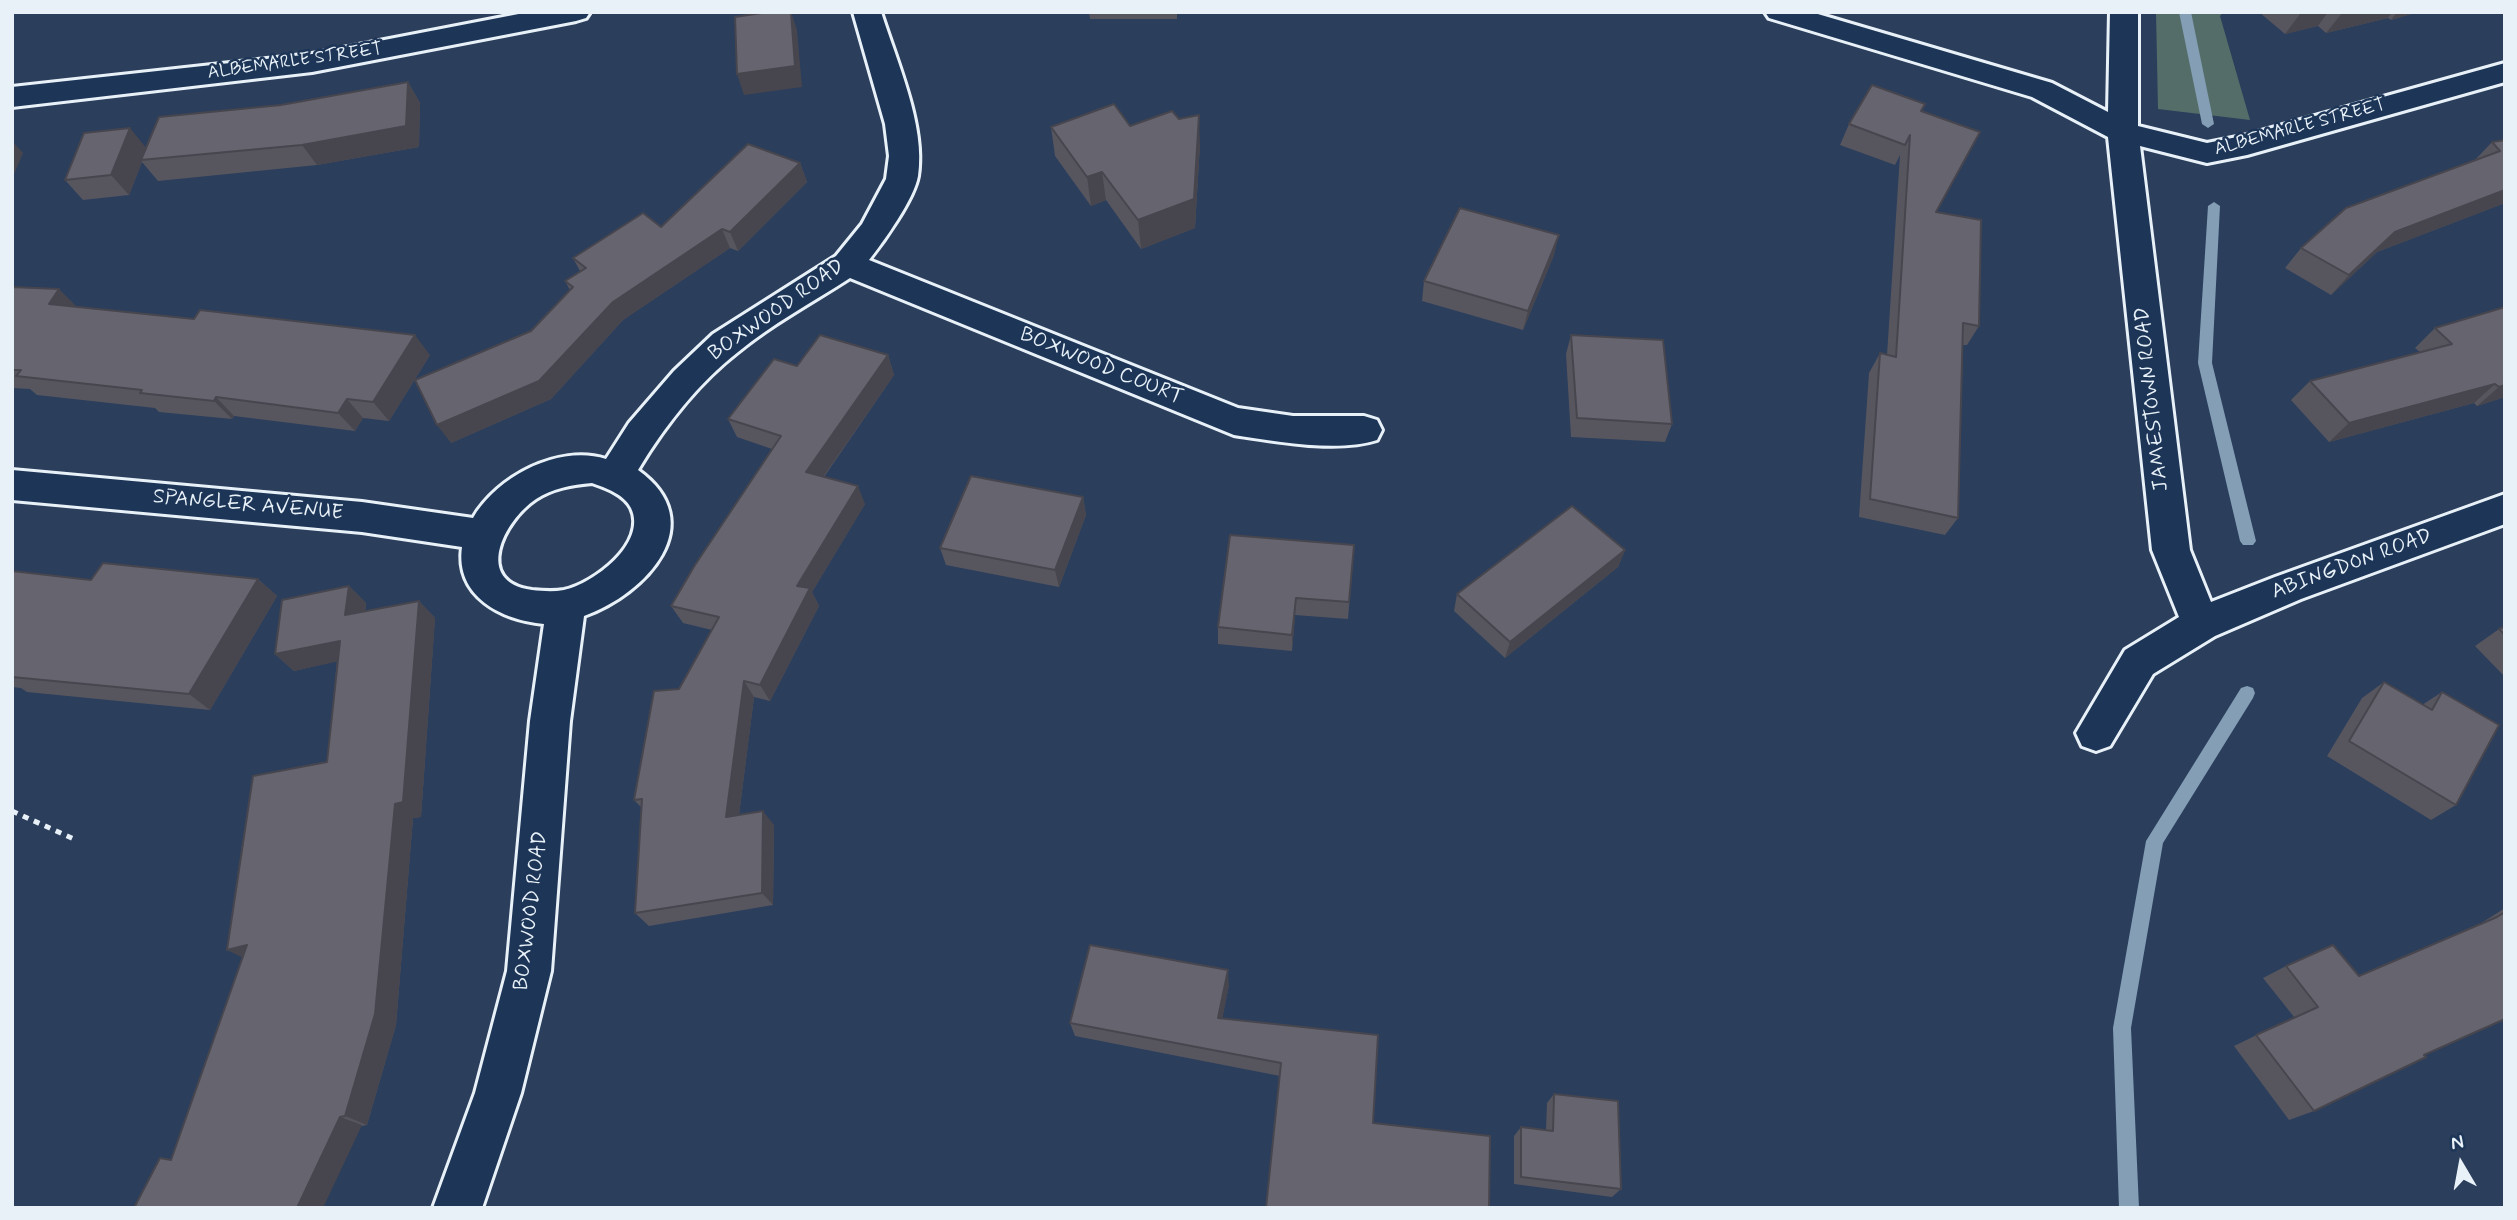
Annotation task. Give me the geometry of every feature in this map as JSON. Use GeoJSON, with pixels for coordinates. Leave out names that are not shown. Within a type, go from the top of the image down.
{"type":"FeatureCollection","features":[{"type":"Feature","properties":{"kind":"street","name":"ALBEMARLE STREET"},"geometry":{"type":"LineString","coordinates":[[12,97],[312,63],[576,12]]}},
{"type":"Feature","properties":{"kind":"street","name":"BOXWOOD ROAD"},"geometry":{"type":"LineString","coordinates":[[616,474],[642,433],[686,380],[725,343],[847,264],[875,231],[902,179],[904,156],[900,124],[867,12]]}},
{"type":"Feature","properties":{"kind":"street","name":"ALBEMARLE STREET"},"geometry":{"type":"LineString","coordinates":[[1779,12],[2042,90],[2123,132],[2207,153],[2247,145],[2505,72]]}},
{"type":"Feature","properties":{"kind":"street","name":"JAMESTOWN ROAD"},"geometry":{"type":"LineString","coordinates":[[2124,12],[2123,132],[2171,550],[2201,624]]}},
{"type":"Feature","properties":{"kind":"street","name":"BOXWOOD COURT"},"geometry":{"type":"LineString","coordinates":[[847,264],[1234,421],[1293,430],[1364,430]]}},
{"type":"Feature","properties":{"kind":"street"},"geometry":{"type":"LineString","coordinates":[[592,469],[616,474],[635,484],[648,498],[653,517],[650,538],[640,559],[622,579],[598,594],[566,606],[517,604],[496,593],[483,577],[478,556],[482,535],[495,513],[504,504],[538,481],[565,471],[592,469]]}},
{"type":"Feature","properties":{"kind":"street","name":"SPANGLER AVENUE"},"geometry":{"type":"LineString","coordinates":[[12,485],[362,517],[482,535]]}},
{"type":"Feature","properties":{"kind":"street","name":"ABINGDON ROAD"},"geometry":{"type":"LineString","coordinates":[[2201,624],[2288,588],[2505,509]]}},
{"type":"Feature","properties":{"kind":"street","name":"BOXWOOD ROAD"},"geometry":{"type":"LineString","coordinates":[[457,1208],[498,1093],[529,971],[550,721],[566,606]]}},
{"type":"Feature","properties":{"kind":"street"},"geometry":{"type":"LineString","coordinates":[[2096,733],[2139,662],[2201,624]]}},
{"type":"Feature","properties":{"kind":"path"},"geometry":{"type":"LineString","coordinates":[[12,811],[74,839]]}},
{"type":"Feature","properties":{"kind":"green space"},"geometry":{"type":"Polygon","coordinates":[[[2156,12],[2223,12],[2220,16],[2250,120],[2158,109],[2156,12]]]}},
{"type":"Feature","properties":{"kind":"building"},"geometry":{"type":"Polygon","coordinates":[[[791,12],[795,66],[737,74],[735,17],[791,12]]]}},
{"type":"Feature","properties":{"kind":"building"},"geometry":{"type":"Polygon","coordinates":[[[408,82],[406,126],[302,145],[141,160],[159,117],[281,105],[408,82]]]}},
{"type":"Feature","properties":{"kind":"building"},"geometry":{"type":"Polygon","coordinates":[[[1872,85],[1925,104],[1921,111],[1980,132],[1936,212],[1981,220],[1979,326],[1963,323],[1958,518],[1870,499],[1880,353],[1896,357],[1910,135],[1905,145],[1849,124],[1872,85]]]}},
{"type":"Feature","properties":{"kind":"building"},"geometry":{"type":"Polygon","coordinates":[[[1114,104],[1130,126],[1172,111],[1179,119],[1199,115],[1194,199],[1138,220],[1102,172],[1087,177],[1051,127],[1114,104]]]}},
{"type":"Feature","properties":{"kind":"building"},"geometry":{"type":"Polygon","coordinates":[[[130,128],[111,175],[65,180],[84,133],[130,128]]]}},
{"type":"Feature","properties":{"kind":"building"},"geometry":{"type":"Polygon","coordinates":[[[2505,140],[2505,190],[2395,232],[2349,275],[2301,248],[2346,208],[2500,151],[2492,142],[2505,140]]]}},
{"type":"Feature","properties":{"kind":"building"},"geometry":{"type":"Polygon","coordinates":[[[748,144],[800,163],[730,232],[722,229],[613,302],[539,381],[437,425],[415,380],[531,331],[573,287],[565,281],[586,268],[573,258],[643,213],[661,227],[748,144]]]}},
{"type":"Feature","properties":{"kind":"building"},"geometry":{"type":"Polygon","coordinates":[[[1460,208],[1559,235],[1528,311],[1424,281],[1460,208]]]}},
{"type":"Feature","properties":{"kind":"building"},"geometry":{"type":"Polygon","coordinates":[[[12,287],[59,289],[49,304],[194,319],[200,310],[415,335],[373,402],[347,399],[338,413],[216,397],[214,401],[140,393],[142,390],[16,376],[21,370],[12,370],[12,287]]]}},
{"type":"Feature","properties":{"kind":"building"},"geometry":{"type":"Polygon","coordinates":[[[2505,307],[2505,385],[2499,387],[2495,384],[2349,423],[2310,381],[2452,344],[2435,328],[2505,307]]]}},
{"type":"Feature","properties":{"kind":"building"},"geometry":{"type":"Polygon","coordinates":[[[820,335],[888,355],[806,472],[858,486],[797,586],[810,588],[760,685],[744,681],[726,817],[763,811],[762,893],[635,913],[642,799],[634,800],[654,691],[679,689],[719,617],[671,606],[695,565],[781,436],[728,419],[774,359],[797,366],[820,335]]]}},
{"type":"Feature","properties":{"kind":"building"},"geometry":{"type":"Polygon","coordinates":[[[1571,335],[1663,340],[1672,424],[1577,418],[1571,335]]]}},
{"type":"Feature","properties":{"kind":"building"},"geometry":{"type":"Polygon","coordinates":[[[971,476],[1083,497],[1055,570],[940,548],[971,476]]]}},
{"type":"Feature","properties":{"kind":"building"},"geometry":{"type":"Polygon","coordinates":[[[1572,506],[1625,550],[1510,642],[1457,594],[1572,506]]]}},
{"type":"Feature","properties":{"kind":"building"},"geometry":{"type":"Polygon","coordinates":[[[1230,535],[1354,545],[1349,602],[1296,598],[1292,635],[1218,627],[1230,535]]]}},
{"type":"Feature","properties":{"kind":"building"},"geometry":{"type":"Polygon","coordinates":[[[103,563],[258,579],[189,694],[12,677],[12,571],[91,580],[103,563]]]}},
{"type":"Feature","properties":{"kind":"building"},"geometry":{"type":"Polygon","coordinates":[[[349,586],[345,615],[419,601],[403,802],[395,804],[375,1014],[345,1116],[340,1117],[297,1208],[134,1208],[160,1158],[171,1160],[247,945],[227,950],[253,776],[327,762],[340,641],[275,654],[282,600],[349,586]]]}},
{"type":"Feature","properties":{"kind":"building"},"geometry":{"type":"Polygon","coordinates":[[[2384,682],[2432,710],[2442,692],[2499,725],[2456,805],[2349,741],[2384,682]]]}},
{"type":"Feature","properties":{"kind":"building"},"geometry":{"type":"Polygon","coordinates":[[[2505,912],[2505,1019],[2424,1055],[2426,1057],[2314,1111],[2256,1035],[2318,1007],[2286,966],[2333,945],[2359,976],[2505,912]]]}},
{"type":"Feature","properties":{"kind":"building"},"geometry":{"type":"Polygon","coordinates":[[[1090,945],[1228,970],[1218,1018],[1378,1035],[1373,1123],[1490,1136],[1489,1208],[1266,1208],[1281,1063],[1070,1023],[1090,945]]]}},
{"type":"Feature","properties":{"kind":"building"},"geometry":{"type":"Polygon","coordinates":[[[1554,1094],[1618,1101],[1621,1189],[1521,1177],[1521,1127],[1553,1131],[1554,1094]]]}},
{"type":"Feature","properties":{"kind":"waterway"},"geometry":{"type":"LineString","coordinates":[[2185,12],[2208,124]]}},
{"type":"Feature","properties":{"kind":"waterway"},"geometry":{"type":"LineString","coordinates":[[2214,206],[2205,363],[2248,541]]}},
{"type":"Feature","properties":{"kind":"waterway"},"geometry":{"type":"LineString","coordinates":[[2129,1208],[2122,1028],[2155,841],[2247,693]]}}]}
